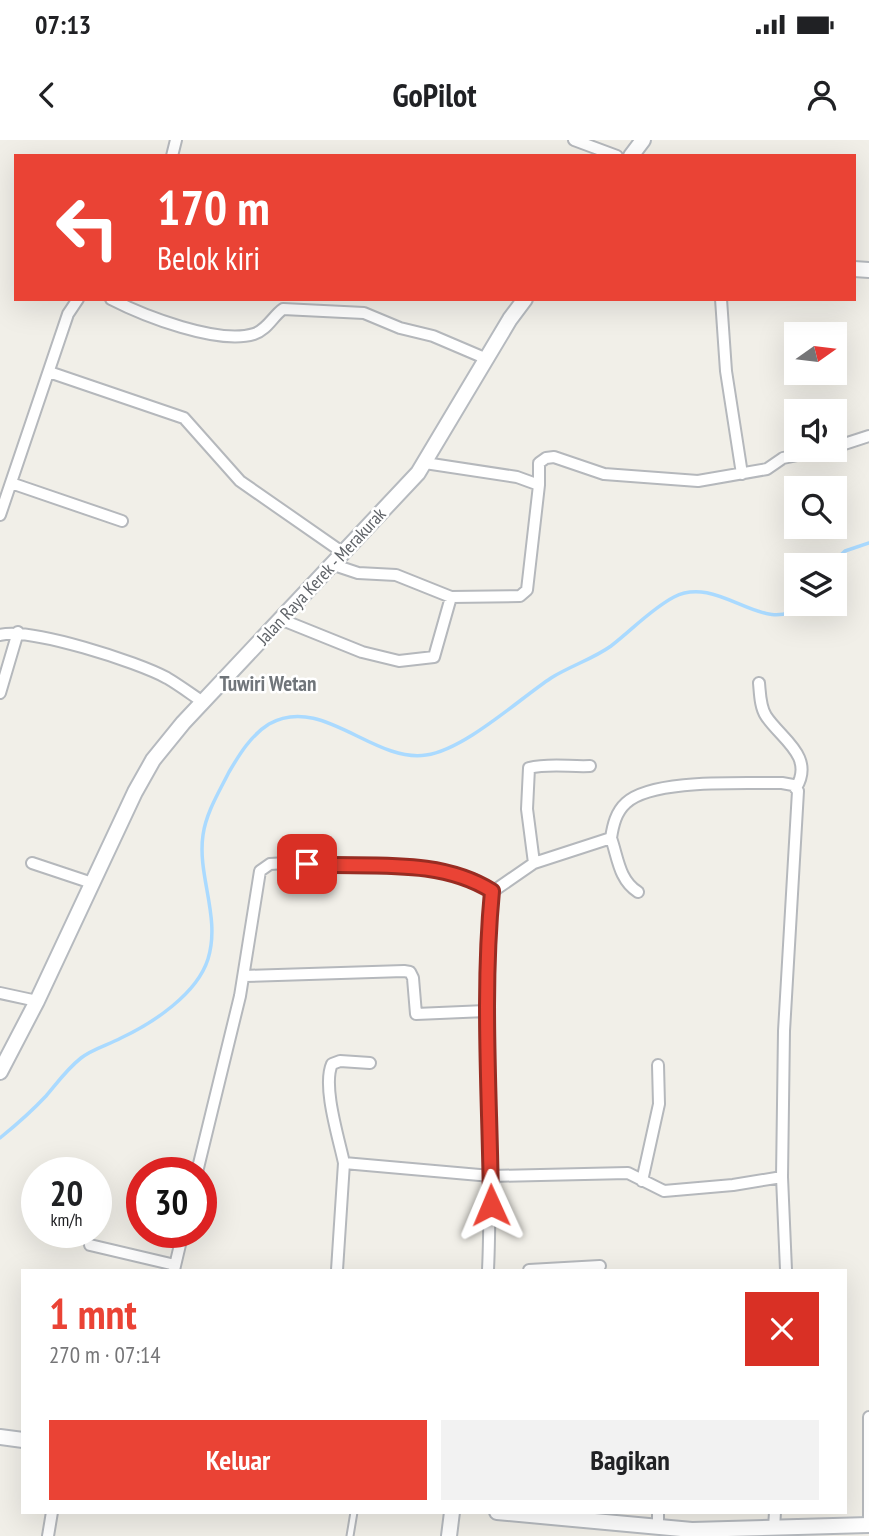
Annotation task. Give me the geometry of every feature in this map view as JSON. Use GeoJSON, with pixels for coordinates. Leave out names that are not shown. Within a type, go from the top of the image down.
{"type":"FeatureCollection","features":[{"type":"Feature","properties":{"kind":"main road","name":"Jalan Raya Kerek - Merakurak"},"geometry":{"type":"LineString","coordinates":[[0,1072],[25,997],[81,880],[192,695],[280,619],[425,463],[482,356],[523,301]]}},
{"type":"Feature","properties":{"kind":"main road"},"geometry":{"type":"LineString","coordinates":[[0,1437],[21,1440]]}},
{"type":"Feature","properties":{"kind":"main road"},"geometry":{"type":"LineString","coordinates":[[449,1536],[452,1514]]}},
{"type":"Feature","properties":{"kind":"main road"},"geometry":{"type":"LineString","coordinates":[[512,1514],[641,1531],[658,1528],[774,1528],[796,1532],[869,1525]]}},
{"type":"Feature","properties":{"kind":"street"},"geometry":{"type":"LineString","coordinates":[[574,140],[612,154]]}},
{"type":"Feature","properties":{"kind":"street"},"geometry":{"type":"LineString","coordinates":[[0,514],[68,314],[77,301]]}},
{"type":"Feature","properties":{"kind":"street"},"geometry":{"type":"LineString","coordinates":[[115,301],[138,313],[186,328],[240,336],[257,333],[283,309],[365,313],[482,356]]}},
{"type":"Feature","properties":{"kind":"street"},"geometry":{"type":"LineString","coordinates":[[721,301],[726,371],[742,474]]}},
{"type":"Feature","properties":{"kind":"street"},"geometry":{"type":"LineString","coordinates":[[49,372],[184,418],[240,481],[342,552]]}},
{"type":"Feature","properties":{"kind":"street"},"geometry":{"type":"LineString","coordinates":[[847,443],[869,436]]}},
{"type":"Feature","properties":{"kind":"street"},"geometry":{"type":"LineString","coordinates":[[331,564],[358,573],[396,575],[451,597],[520,596],[527,590],[539,463],[546,458],[554,457],[604,474],[674,481],[698,481],[742,474],[767,469],[784,460]]}},
{"type":"Feature","properties":{"kind":"street"},"geometry":{"type":"LineString","coordinates":[[425,463],[517,477],[539,485]]}},
{"type":"Feature","properties":{"kind":"street"},"geometry":{"type":"LineString","coordinates":[[11,483],[122,521]]}},
{"type":"Feature","properties":{"kind":"street"},"geometry":{"type":"LineString","coordinates":[[280,619],[362,652],[399,661],[434,657],[451,597]]}},
{"type":"Feature","properties":{"kind":"street"},"geometry":{"type":"LineString","coordinates":[[0,635],[18,632],[42,636],[139,665],[192,695]]}},
{"type":"Feature","properties":{"kind":"street"},"geometry":{"type":"LineString","coordinates":[[0,693],[18,632]]}},
{"type":"Feature","properties":{"kind":"street"},"geometry":{"type":"LineString","coordinates":[[759,683],[765,713],[794,746],[802,774],[796,788],[798,797],[784,1031],[782,1177],[786,1269]]}},
{"type":"Feature","properties":{"kind":"street"},"geometry":{"type":"LineString","coordinates":[[534,863],[527,809],[530,768],[544,764],[562,767],[590,766]]}},
{"type":"Feature","properties":{"kind":"street"},"geometry":{"type":"LineString","coordinates":[[638,892],[622,877],[611,838],[614,822],[624,804],[642,793],[680,786],[782,783],[796,788]]}},
{"type":"Feature","properties":{"kind":"street"},"geometry":{"type":"LineString","coordinates":[[492,891],[534,863],[611,838]]}},
{"type":"Feature","properties":{"kind":"street"},"geometry":{"type":"LineString","coordinates":[[32,863],[81,880]]}},
{"type":"Feature","properties":{"kind":"street"},"geometry":{"type":"LineString","coordinates":[[201,1157],[244,976],[258,876],[270,864],[433,869],[475,880],[492,891]]}},
{"type":"Feature","properties":{"kind":"street"},"geometry":{"type":"LineString","coordinates":[[488,1269],[491,1176],[486,1011],[487,940],[492,891]]}},
{"type":"Feature","properties":{"kind":"street"},"geometry":{"type":"LineString","coordinates":[[244,976],[404,971],[410,972],[413,978],[416,1014],[486,1011]]}},
{"type":"Feature","properties":{"kind":"street"},"geometry":{"type":"LineString","coordinates":[[0,993],[25,997]]}},
{"type":"Feature","properties":{"kind":"street"},"geometry":{"type":"LineString","coordinates":[[337,1269],[344,1163],[332,1100],[330,1069],[332,1064],[340,1061],[370,1063]]}},
{"type":"Feature","properties":{"kind":"street"},"geometry":{"type":"LineString","coordinates":[[642,1181],[659,1104],[658,1065]]}},
{"type":"Feature","properties":{"kind":"street"},"geometry":{"type":"LineString","coordinates":[[344,1163],[491,1176],[628,1173],[664,1191],[733,1185],[782,1177]]}},
{"type":"Feature","properties":{"kind":"street"},"geometry":{"type":"LineString","coordinates":[[101,1248],[174,1268],[179,1248]]}},
{"type":"Feature","properties":{"kind":"street"},"geometry":{"type":"LineString","coordinates":[[546,1269],[600,1266]]}},
{"type":"Feature","properties":{"kind":"street"},"geometry":{"type":"LineString","coordinates":[[869,1417],[869,1525]]}},
{"type":"Feature","properties":{"kind":"street"},"geometry":{"type":"LineString","coordinates":[[48,1536],[52,1514]]}},
{"type":"Feature","properties":{"kind":"street"},"geometry":{"type":"LineString","coordinates":[[657,1514],[658,1528]]}},
{"type":"Feature","properties":{"kind":"street"},"geometry":{"type":"LineString","coordinates":[[774,1528],[775,1514]]}},
{"type":"Feature","properties":{"kind":"lane"},"geometry":{"type":"LineString","coordinates":[[350,1536],[354,1514]]}},
{"type":"Feature","properties":{"kind":"waterway"},"geometry":{"type":"LineString","coordinates":[[843,553],[869,543]]}},
{"type":"Feature","properties":{"kind":"waterway"},"geometry":{"type":"LineString","coordinates":[[0,1138],[35,1107],[81,1058],[160,1016],[184,995],[202,972],[208,959],[212,928],[202,850],[207,819],[237,759],[251,740],[269,724],[289,717],[308,717],[387,749],[406,755],[426,755],[441,751],[474,734],[551,678],[611,646],[674,597],[691,592],[708,593],[758,611],[773,615],[784,614]]}},
{"type":"Feature","properties":{"kind":"district","name":"Tuwiri Wetan"},"geometry":{"type":"Point","coordinates":[268,683]}},
{"type":"Feature","properties":{"kind":"route"},"geometry":{"type":"LineString","coordinates":[[307,864],[433,869],[475,880],[492,891],[487,940],[486,1011],[491,1205]]}}]}
